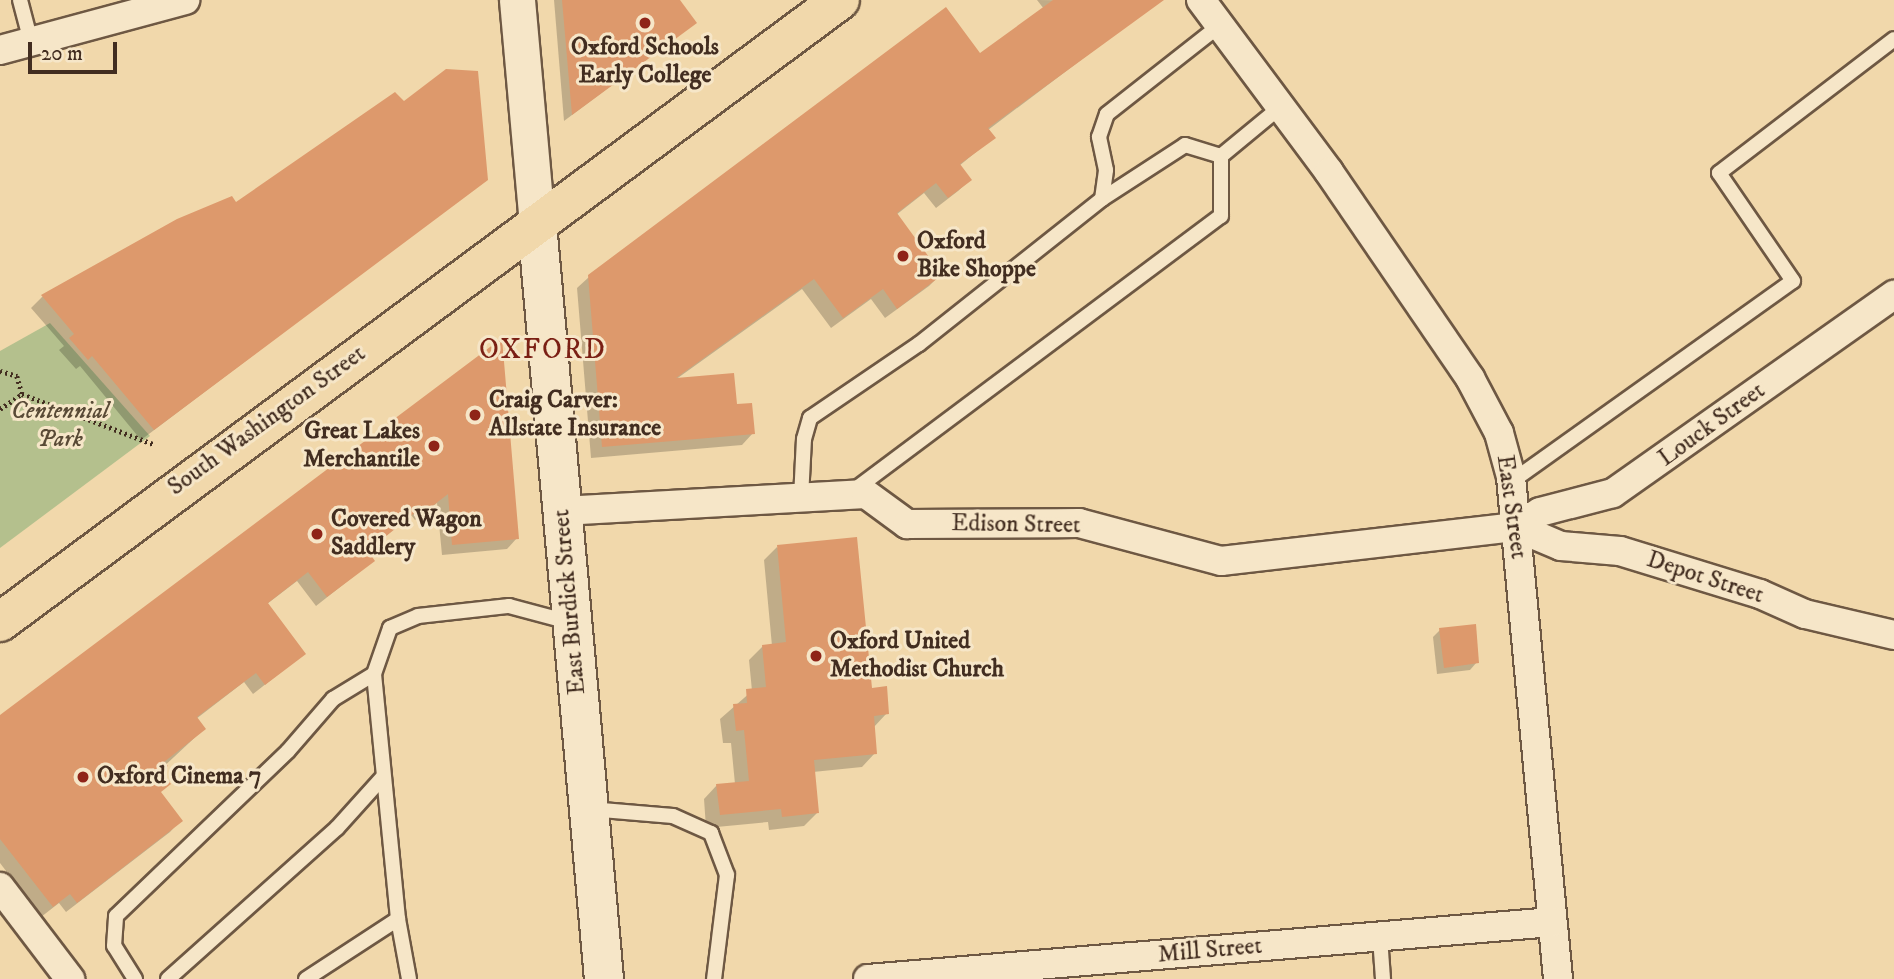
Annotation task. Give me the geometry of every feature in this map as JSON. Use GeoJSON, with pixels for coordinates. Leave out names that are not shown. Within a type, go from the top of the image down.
{"type":"FeatureCollection","features":[{"type":"Feature","properties":{"kind":"main road","name":"South Washington Street"},"geometry":{"type":"LineString","coordinates":[[0,622],[839,0]]}},
{"type":"Feature","properties":{"kind":"main road","name":"East Burdick Street"},"geometry":{"type":"LineString","coordinates":[[537,224],[604,979]]}},
{"type":"Feature","properties":{"kind":"street"},"geometry":{"type":"LineString","coordinates":[[0,50],[185,0]]}},
{"type":"Feature","properties":{"kind":"street"},"geometry":{"type":"LineString","coordinates":[[517,0],[537,224]]}},
{"type":"Feature","properties":{"kind":"street","name":"East Street"},"geometry":{"type":"LineString","coordinates":[[1201,0],[1278,109],[1329,172],[1470,378],[1499,433],[1511,482],[1516,527],[1558,979]]}},
{"type":"Feature","properties":{"kind":"street","name":"Louck Street"},"geometry":{"type":"LineString","coordinates":[[1516,527],[1540,512],[1613,493],[1894,295]]}},
{"type":"Feature","properties":{"kind":"street","name":"Edison Street"},"geometry":{"type":"LineString","coordinates":[[562,511],[866,494],[907,524],[1079,523],[1221,561],[1516,527]]}},
{"type":"Feature","properties":{"kind":"street","name":"Depot Street"},"geometry":{"type":"LineString","coordinates":[[1516,527],[1561,546],[1620,551],[1760,594],[1805,614],[1894,635]]}},
{"type":"Feature","properties":{"kind":"street"},"geometry":{"type":"LineString","coordinates":[[0,887],[70,979]]}},
{"type":"Feature","properties":{"kind":"street","name":"Mill Street"},"geometry":{"type":"LineString","coordinates":[[868,979],[1553,922]]}},
{"type":"Feature","properties":{"kind":"lane"},"geometry":{"type":"LineString","coordinates":[[20,0],[32,41]]}},
{"type":"Feature","properties":{"kind":"lane"},"geometry":{"type":"LineString","coordinates":[[1102,199],[1106,170],[1099,137],[1107,114],[1220,25]]}},
{"type":"Feature","properties":{"kind":"lane"},"geometry":{"type":"LineString","coordinates":[[1511,482],[1793,281],[1719,173],[1894,39]]}},
{"type":"Feature","properties":{"kind":"lane"},"geometry":{"type":"LineString","coordinates":[[1221,156],[1278,109]]}},
{"type":"Feature","properties":{"kind":"lane"},"geometry":{"type":"LineString","coordinates":[[801,498],[804,439],[810,418],[919,344],[1102,199],[1185,145],[1221,156]]}},
{"type":"Feature","properties":{"kind":"lane"},"geometry":{"type":"LineString","coordinates":[[848,495],[1074,323],[1221,216],[1221,156]]}},
{"type":"Feature","properties":{"kind":"lane"},"geometry":{"type":"LineString","coordinates":[[409,979],[398,919],[374,674],[390,628],[418,615],[509,606],[572,623]]}},
{"type":"Feature","properties":{"kind":"lane"},"geometry":{"type":"LineString","coordinates":[[135,979],[114,946],[116,916],[288,751],[333,699],[374,674]]}},
{"type":"Feature","properties":{"kind":"lane"},"geometry":{"type":"LineString","coordinates":[[168,979],[337,828],[383,778]]}},
{"type":"Feature","properties":{"kind":"lane"},"geometry":{"type":"LineString","coordinates":[[588,809],[673,816],[711,833],[727,874],[714,979]]}},
{"type":"Feature","properties":{"kind":"lane"},"geometry":{"type":"LineString","coordinates":[[306,979],[398,919]]}},
{"type":"Feature","properties":{"kind":"lane"},"geometry":{"type":"LineString","coordinates":[[1380,937],[1383,979]]}},
{"type":"Feature","properties":{"kind":"path"},"geometry":{"type":"LineString","coordinates":[[0,371],[17,376],[22,394]]}},
{"type":"Feature","properties":{"kind":"path"},"geometry":{"type":"LineString","coordinates":[[0,409],[22,394]]}},
{"type":"Feature","properties":{"kind":"path"},"geometry":{"type":"LineString","coordinates":[[22,394],[153,443]]}},
{"type":"Feature","properties":{"kind":"green space","name":"Centennial Park"},"geometry":{"type":"Polygon","coordinates":[[[50,323],[150,436],[0,548],[0,351],[50,323]]]}},
{"type":"Feature","properties":{"kind":"building"},"geometry":{"type":"Polygon","coordinates":[[[562,0],[680,0],[697,23],[572,115],[562,0]]]}},
{"type":"Feature","properties":{"kind":"building"},"geometry":{"type":"Polygon","coordinates":[[[1053,0],[1164,0],[988,128],[996,138],[960,164],[972,180],[948,198],[936,183],[897,213],[942,275],[897,309],[883,289],[843,318],[814,279],[676,378],[734,373],[737,404],[752,403],[755,434],[602,447],[588,275],[946,7],[980,53],[1053,0]]]}},
{"type":"Feature","properties":{"kind":"building"},"geometry":{"type":"Polygon","coordinates":[[[446,69],[478,71],[488,180],[154,430],[92,356],[88,360],[69,338],[74,334],[41,295],[177,219],[232,196],[236,202],[395,92],[404,101],[446,69]]]}},
{"type":"Feature","properties":{"kind":"building"},"geometry":{"type":"Polygon","coordinates":[[[502,338],[519,539],[452,545],[448,494],[426,511],[423,506],[368,551],[375,561],[327,597],[308,572],[268,603],[306,654],[265,685],[256,673],[197,717],[206,729],[164,762],[168,766],[161,771],[171,784],[161,792],[183,821],[77,903],[70,894],[53,907],[0,839],[0,715],[502,338]]]}},
{"type":"Feature","properties":{"kind":"building","name":"Oxford United Methodist Church"},"geometry":{"type":"Polygon","coordinates":[[[857,537],[872,688],[887,686],[889,714],[874,716],[877,754],[814,760],[819,813],[782,817],[781,809],[720,815],[716,784],[749,781],[744,730],[736,731],[733,704],[747,703],[746,689],[766,687],[762,645],[786,642],[777,545],[857,537]]]}},
{"type":"Feature","properties":{"kind":"building"},"geometry":{"type":"Polygon","coordinates":[[[1476,624],[1479,663],[1444,668],[1439,628],[1476,624]]]}},
{"type":"Feature","properties":{"kind":"place","name":"Oxford Schools Early College"},"geometry":{"type":"Point","coordinates":[645,23]}},
{"type":"Feature","properties":{"kind":"place","name":"Oxford Bike Shoppe"},"geometry":{"type":"Point","coordinates":[903,256]}},
{"type":"Feature","properties":{"kind":"place","name":"Craig Carver: Allstate Insurance"},"geometry":{"type":"Point","coordinates":[475,415]}},
{"type":"Feature","properties":{"kind":"place","name":"Great Lakes Merchantile"},"geometry":{"type":"Point","coordinates":[434,446]}},
{"type":"Feature","properties":{"kind":"place","name":"Covered Wagon Saddlery"},"geometry":{"type":"Point","coordinates":[317,534]}},
{"type":"Feature","properties":{"kind":"place","name":"Oxford United Methodist Church"},"geometry":{"type":"Point","coordinates":[816,656]}},
{"type":"Feature","properties":{"kind":"place","name":"Oxford Cinema 7"},"geometry":{"type":"Point","coordinates":[83,777]}},
{"type":"Feature","properties":{"kind":"district","name":"OXFORD"},"geometry":{"type":"Point","coordinates":[543,350]}}]}
